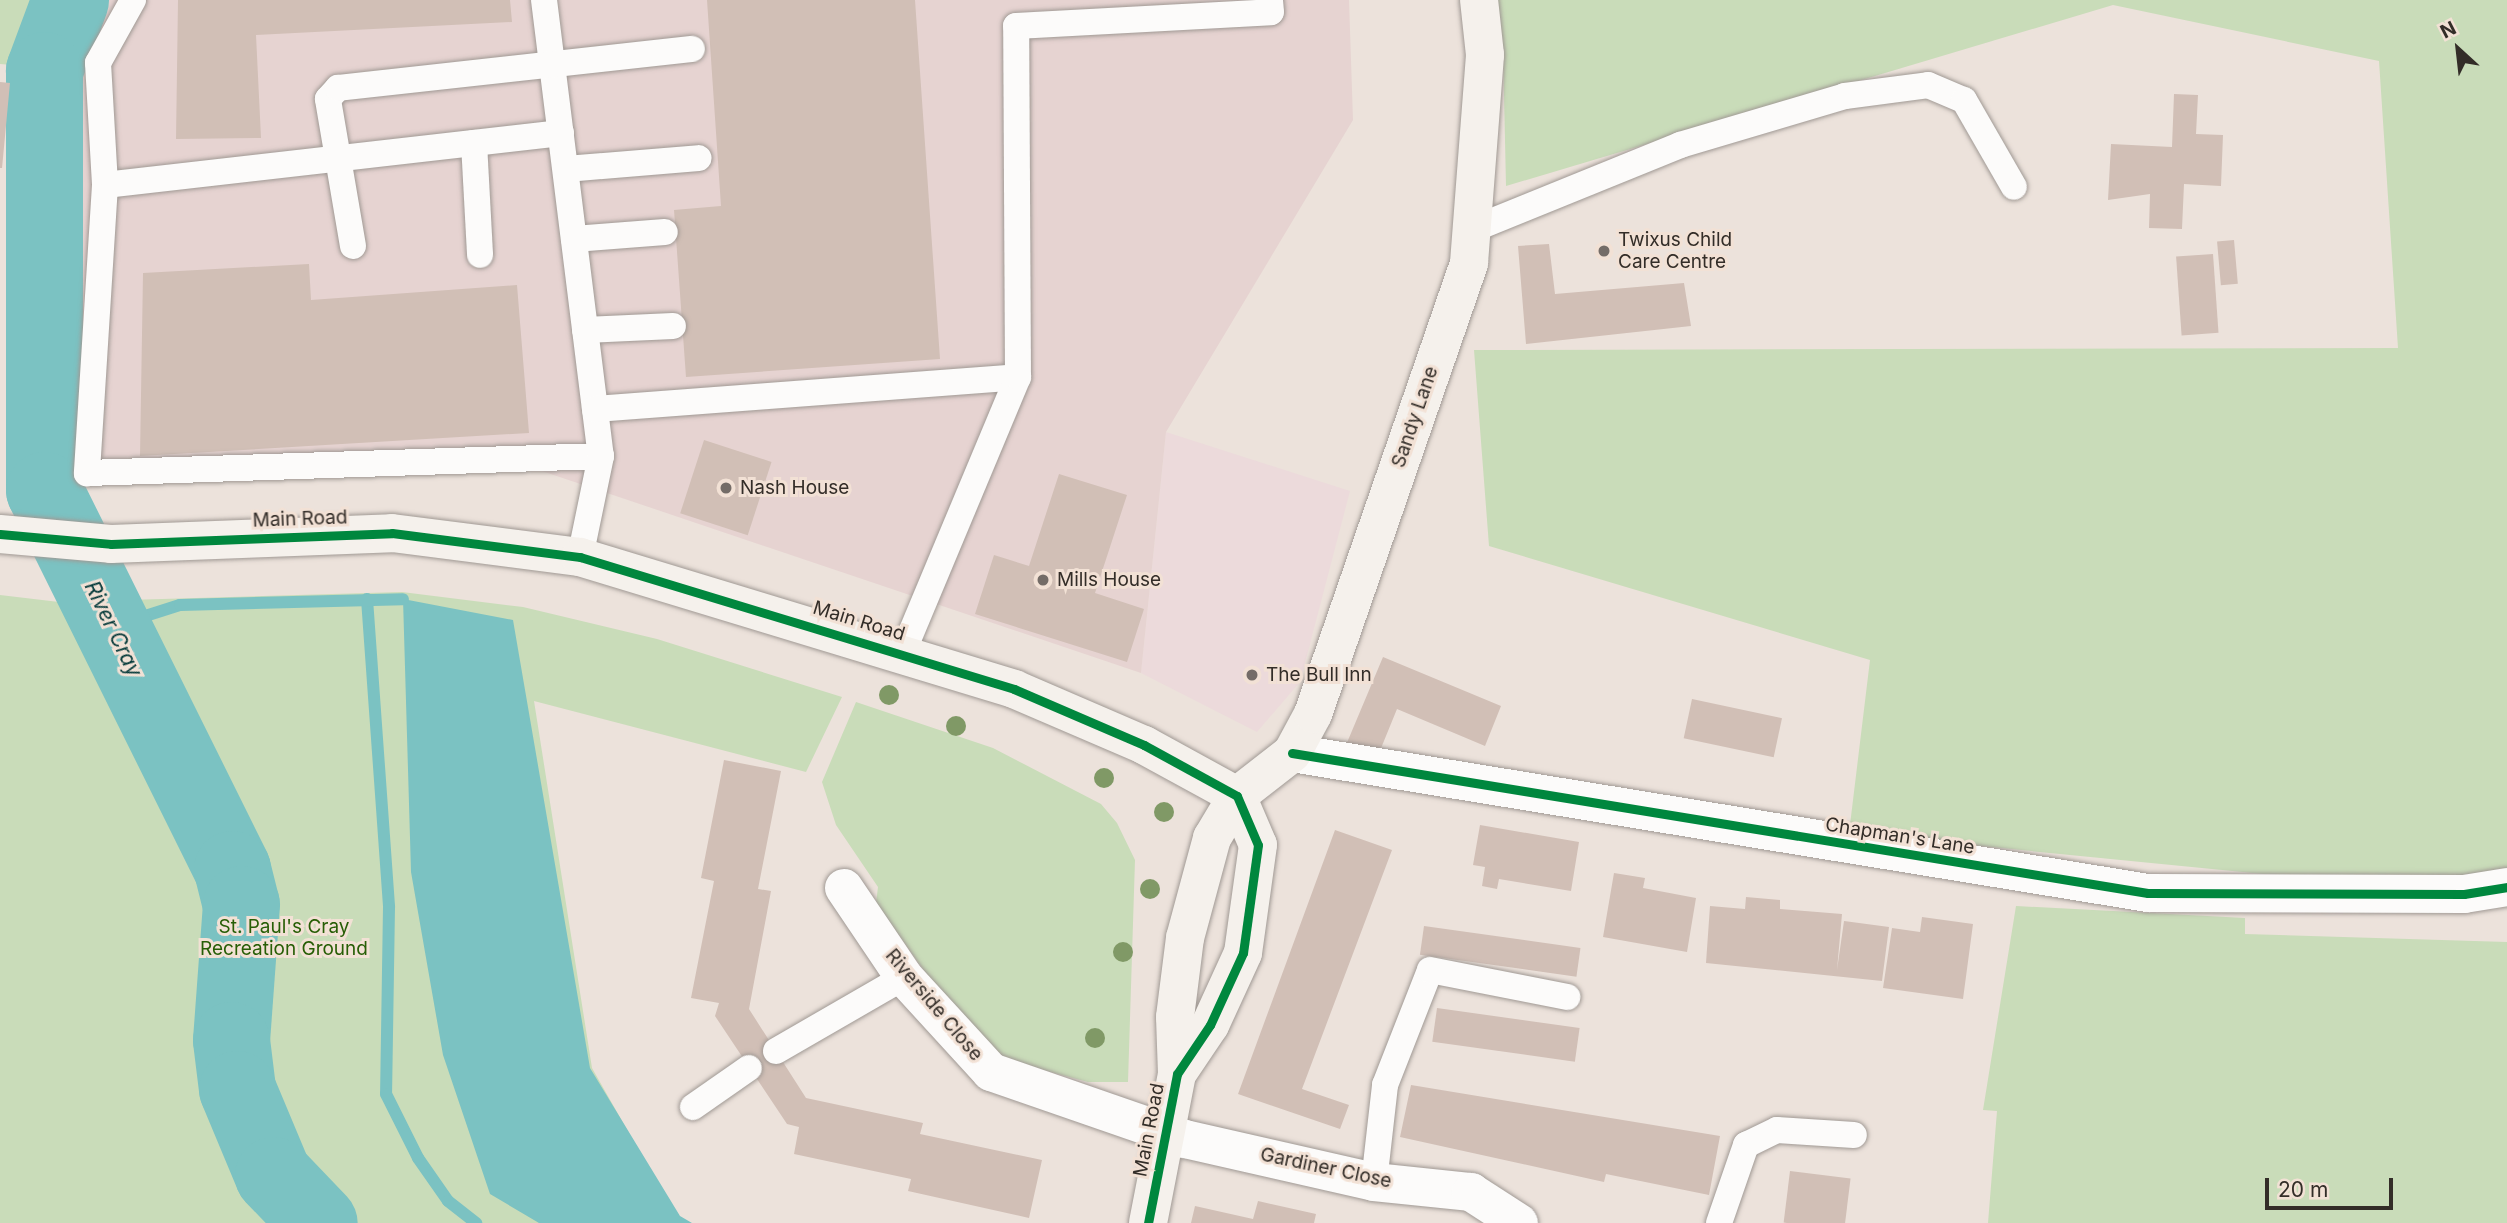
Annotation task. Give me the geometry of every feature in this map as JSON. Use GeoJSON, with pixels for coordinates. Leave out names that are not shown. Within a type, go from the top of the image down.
{"type":"FeatureCollection","features":[{"type":"Feature","properties":{"kind":"street","name":"Sandy Lane"},"geometry":{"type":"LineString","coordinates":[[1237,796],[1292,753],[1313,714],[1469,263],[1485,55],[1479,0]]}},
{"type":"Feature","properties":{"kind":"street","name":"Main Road"},"geometry":{"type":"LineString","coordinates":[[0,534],[42,540],[111,544],[392,533],[580,557],[903,652],[1049,704],[1237,796],[1258,845],[1243,953],[1210,1024],[1177,1074]]}},
{"type":"Feature","properties":{"kind":"street","name":"Chapman's Lane"},"geometry":{"type":"LineString","coordinates":[[1292,753],[2148,893],[2464,894],[2507,887]]}},
{"type":"Feature","properties":{"kind":"street","name":"Main Road"},"geometry":{"type":"LineString","coordinates":[[1148,1223],[1177,1074],[1175,1017],[1185,938],[1212,838],[1237,796]]}},
{"type":"Feature","properties":{"kind":"street","name":"Riverside Close"},"geometry":{"type":"LineString","coordinates":[[844,888],[904,977],[990,1072],[1167,1133]]}},
{"type":"Feature","properties":{"kind":"street","name":"Gardiner Close"},"geometry":{"type":"LineString","coordinates":[[1167,1133],[1374,1182],[1471,1192],[1519,1223]]}},
{"type":"Feature","properties":{"kind":"lane"},"geometry":{"type":"LineString","coordinates":[[133,0],[98,63],[105,185],[87,473],[601,456]]}},
{"type":"Feature","properties":{"kind":"lane"},"geometry":{"type":"LineString","coordinates":[[544,0],[601,456],[580,557]]}},
{"type":"Feature","properties":{"kind":"lane"},"geometry":{"type":"LineString","coordinates":[[903,652],[1018,377],[1016,26],[1271,12],[1270,0]]}},
{"type":"Feature","properties":{"kind":"lane"},"geometry":{"type":"LineString","coordinates":[[353,246],[336,159],[328,99],[338,88],[692,49]]}},
{"type":"Feature","properties":{"kind":"lane"},"geometry":{"type":"LineString","coordinates":[[1471,230],[1680,145],[1845,96],[1928,85],[1964,100],[2014,187]]}},
{"type":"Feature","properties":{"kind":"lane"},"geometry":{"type":"LineString","coordinates":[[105,185],[561,133]]}},
{"type":"Feature","properties":{"kind":"lane"},"geometry":{"type":"LineString","coordinates":[[474,143],[480,255]]}},
{"type":"Feature","properties":{"kind":"lane"},"geometry":{"type":"LineString","coordinates":[[566,169],[699,158]]}},
{"type":"Feature","properties":{"kind":"lane"},"geometry":{"type":"LineString","coordinates":[[574,239],[666,232]]}},
{"type":"Feature","properties":{"kind":"lane"},"geometry":{"type":"LineString","coordinates":[[585,330],[673,327]]}},
{"type":"Feature","properties":{"kind":"lane"},"geometry":{"type":"LineString","coordinates":[[595,409],[1018,377]]}},
{"type":"Feature","properties":{"kind":"lane"},"geometry":{"type":"LineString","coordinates":[[1374,1182],[1385,1084],[1430,970],[1567,997]]}},
{"type":"Feature","properties":{"kind":"lane"},"geometry":{"type":"LineString","coordinates":[[776,1051],[904,977]]}},
{"type":"Feature","properties":{"kind":"lane"},"geometry":{"type":"LineString","coordinates":[[693,1107],[750,1068]]}},
{"type":"Feature","properties":{"kind":"lane"},"geometry":{"type":"LineString","coordinates":[[1719,1223],[1746,1145],[1777,1130],[1854,1135]]}},
{"type":"Feature","properties":{"kind":"shaded area"},"geometry":{"type":"Polygon","coordinates":[[[88,0],[1349,0],[1353,120],[1166,432],[1141,673],[527,466],[65,483],[60,83],[88,0]]]}},
{"type":"Feature","properties":{"kind":"shaded area"},"geometry":{"type":"Polygon","coordinates":[[[1166,432],[1350,491],[1300,682],[1257,732],[1141,673],[1166,432]]]}},
{"type":"Feature","properties":{"kind":"green space"},"geometry":{"type":"Polygon","coordinates":[[[0,0],[57,0],[26,66],[0,64],[0,0]]]}},
{"type":"Feature","properties":{"kind":"green space"},"geometry":{"type":"Polygon","coordinates":[[[1493,0],[2507,0],[2507,882],[2464,894],[1849,833],[1870,660],[1489,546],[1474,350],[2398,348],[2379,61],[2113,5],[1506,186],[1503,49],[1493,0]]]}},
{"type":"Feature","properties":{"kind":"green space","name":"St. Paul's Cray Recreation Ground"},"geometry":{"type":"Polygon","coordinates":[[[402,592],[523,607],[657,639],[842,697],[806,772],[534,701],[592,1068],[680,1223],[0,1223],[0,595],[59,602],[402,592]]]}},
{"type":"Feature","properties":{"kind":"green space"},"geometry":{"type":"Polygon","coordinates":[[[856,702],[993,748],[1101,804],[1117,823],[1135,860],[1128,1082],[1088,1082],[1002,1059],[964,1027],[876,903],[878,887],[836,825],[822,782],[856,702]]]}},
{"type":"Feature","properties":{"kind":"green space"},"geometry":{"type":"Polygon","coordinates":[[[2016,906],[2245,918],[2245,934],[2507,942],[2507,1223],[1988,1223],[1997,1111],[1983,1110],[2016,906]]]}},
{"type":"Feature","properties":{"kind":"water"},"geometry":{"type":"Polygon","coordinates":[[[403,599],[513,620],[590,1068],[680,1216],[692,1223],[539,1223],[490,1194],[443,1055],[411,872],[403,599]]]}},
{"type":"Feature","properties":{"kind":"building"},"geometry":{"type":"Polygon","coordinates":[[[178,0],[510,0],[512,22],[256,35],[261,138],[176,139],[178,0]]]}},
{"type":"Feature","properties":{"kind":"building"},"geometry":{"type":"Polygon","coordinates":[[[707,0],[915,0],[940,359],[686,377],[674,210],[721,206],[707,0]]]}},
{"type":"Feature","properties":{"kind":"building"},"geometry":{"type":"Polygon","coordinates":[[[0,82],[10,83],[2,168],[0,168],[0,82]]]}},
{"type":"Feature","properties":{"kind":"building"},"geometry":{"type":"Polygon","coordinates":[[[2174,94],[2198,95],[2196,134],[2223,135],[2221,186],[2184,184],[2182,229],[2149,228],[2150,194],[2108,200],[2111,144],[2172,147],[2174,94]]]}},
{"type":"Feature","properties":{"kind":"building"},"geometry":{"type":"Polygon","coordinates":[[[2234,240],[2238,284],[2221,285],[2217,241],[2234,240]]]}},
{"type":"Feature","properties":{"kind":"building"},"geometry":{"type":"Polygon","coordinates":[[[1549,244],[1555,294],[1684,283],[1691,326],[1526,344],[1518,246],[1549,244]]]}},
{"type":"Feature","properties":{"kind":"building"},"geometry":{"type":"Polygon","coordinates":[[[2213,254],[2219,333],[2182,335],[2176,257],[2213,254]]]}},
{"type":"Feature","properties":{"kind":"building"},"geometry":{"type":"Polygon","coordinates":[[[309,264],[311,300],[517,285],[529,433],[140,456],[143,273],[309,264]]]}},
{"type":"Feature","properties":{"kind":"building","name":"Nash House"},"geometry":{"type":"Polygon","coordinates":[[[704,440],[772,462],[748,535],[680,513],[704,440]]]}},
{"type":"Feature","properties":{"kind":"building","name":"Mills House"},"geometry":{"type":"Polygon","coordinates":[[[1059,474],[1127,495],[1095,593],[1144,609],[1127,662],[975,614],[994,555],[1029,566],[1059,474]]]}},
{"type":"Feature","properties":{"kind":"building"},"geometry":{"type":"Polygon","coordinates":[[[1383,657],[1501,706],[1485,746],[1397,709],[1377,758],[1346,745],[1383,657]]]}},
{"type":"Feature","properties":{"kind":"building"},"geometry":{"type":"Polygon","coordinates":[[[1692,699],[1782,718],[1774,757],[1684,738],[1692,699]]]}},
{"type":"Feature","properties":{"kind":"building"},"geometry":{"type":"Polygon","coordinates":[[[724,760],[781,771],[758,889],[771,891],[749,1009],[806,1098],[923,1123],[920,1134],[1042,1160],[1029,1218],[908,1191],[911,1179],[794,1154],[799,1127],[787,1124],[715,1016],[719,1003],[691,998],[714,881],[701,878],[724,760]]]}},
{"type":"Feature","properties":{"kind":"building"},"geometry":{"type":"Polygon","coordinates":[[[1480,825],[1579,842],[1571,891],[1499,879],[1497,889],[1482,886],[1485,867],[1473,865],[1480,825]]]}},
{"type":"Feature","properties":{"kind":"building"},"geometry":{"type":"Polygon","coordinates":[[[1335,830],[1392,850],[1302,1089],[1349,1105],[1340,1129],[1238,1094],[1335,830]]]}},
{"type":"Feature","properties":{"kind":"building"},"geometry":{"type":"Polygon","coordinates":[[[1614,873],[1645,878],[1643,888],[1696,898],[1687,952],[1603,937],[1614,873]]]}},
{"type":"Feature","properties":{"kind":"building"},"geometry":{"type":"Polygon","coordinates":[[[1746,897],[1780,900],[1780,909],[1842,914],[1837,970],[1844,921],[1889,927],[1882,981],[1706,963],[1710,906],[1745,909],[1746,897]]]}},
{"type":"Feature","properties":{"kind":"building"},"geometry":{"type":"Polygon","coordinates":[[[1922,917],[1973,924],[1963,999],[1883,988],[1892,928],[1920,932],[1922,917]]]}},
{"type":"Feature","properties":{"kind":"building"},"geometry":{"type":"Polygon","coordinates":[[[1424,926],[1580,948],[1576,977],[1420,955],[1424,926]]]}},
{"type":"Feature","properties":{"kind":"building"},"geometry":{"type":"Polygon","coordinates":[[[1437,1008],[1580,1028],[1575,1062],[1432,1042],[1437,1008]]]}},
{"type":"Feature","properties":{"kind":"building"},"geometry":{"type":"Polygon","coordinates":[[[1411,1085],[1720,1136],[1709,1195],[1606,1174],[1604,1182],[1400,1137],[1411,1085]]]}},
{"type":"Feature","properties":{"kind":"building"},"geometry":{"type":"Polygon","coordinates":[[[1790,1171],[1851,1178],[1845,1223],[1784,1223],[1790,1171]]]}},
{"type":"Feature","properties":{"kind":"building"},"geometry":{"type":"Polygon","coordinates":[[[1258,1201],[1316,1214],[1314,1223],[1191,1223],[1195,1206],[1253,1219],[1258,1201]]]}},
{"type":"Feature","properties":{"kind":"waterway","name":"River Cray"},"geometry":{"type":"LineString","coordinates":[[70,0],[44,70],[44,490],[232,869],[241,904],[231,1040],[237,1089],[273,1175],[319,1223]]}},
{"type":"Feature","properties":{"kind":"waterway"},"geometry":{"type":"LineString","coordinates":[[367,599],[389,907],[386,1094],[418,1158],[448,1201],[476,1223]]}},
{"type":"Feature","properties":{"kind":"waterway"},"geometry":{"type":"LineString","coordinates":[[114,626],[180,605],[403,599]]}},
{"type":"Feature","properties":{"kind":"cycle path"},"geometry":{"type":"LineString","coordinates":[[0,534],[111,544],[392,533],[580,557],[1014,689],[1144,745],[1237,796],[1258,845],[1243,953],[1210,1025],[1177,1074],[1148,1223]]}},
{"type":"Feature","properties":{"kind":"cycle path"},"geometry":{"type":"LineString","coordinates":[[1292,753],[2148,893],[2464,894],[2507,887]]}},
{"type":"Feature","properties":{"kind":"place","name":"Twixus Child Care Centre"},"geometry":{"type":"Point","coordinates":[1604,251]}},
{"type":"Feature","properties":{"kind":"place","name":"Nash House"},"geometry":{"type":"Point","coordinates":[726,488]}},
{"type":"Feature","properties":{"kind":"place","name":"Mills House"},"geometry":{"type":"Point","coordinates":[1043,580]}},
{"type":"Feature","properties":{"kind":"place","name":"The Bull Inn"},"geometry":{"type":"Point","coordinates":[1252,675]}}]}
